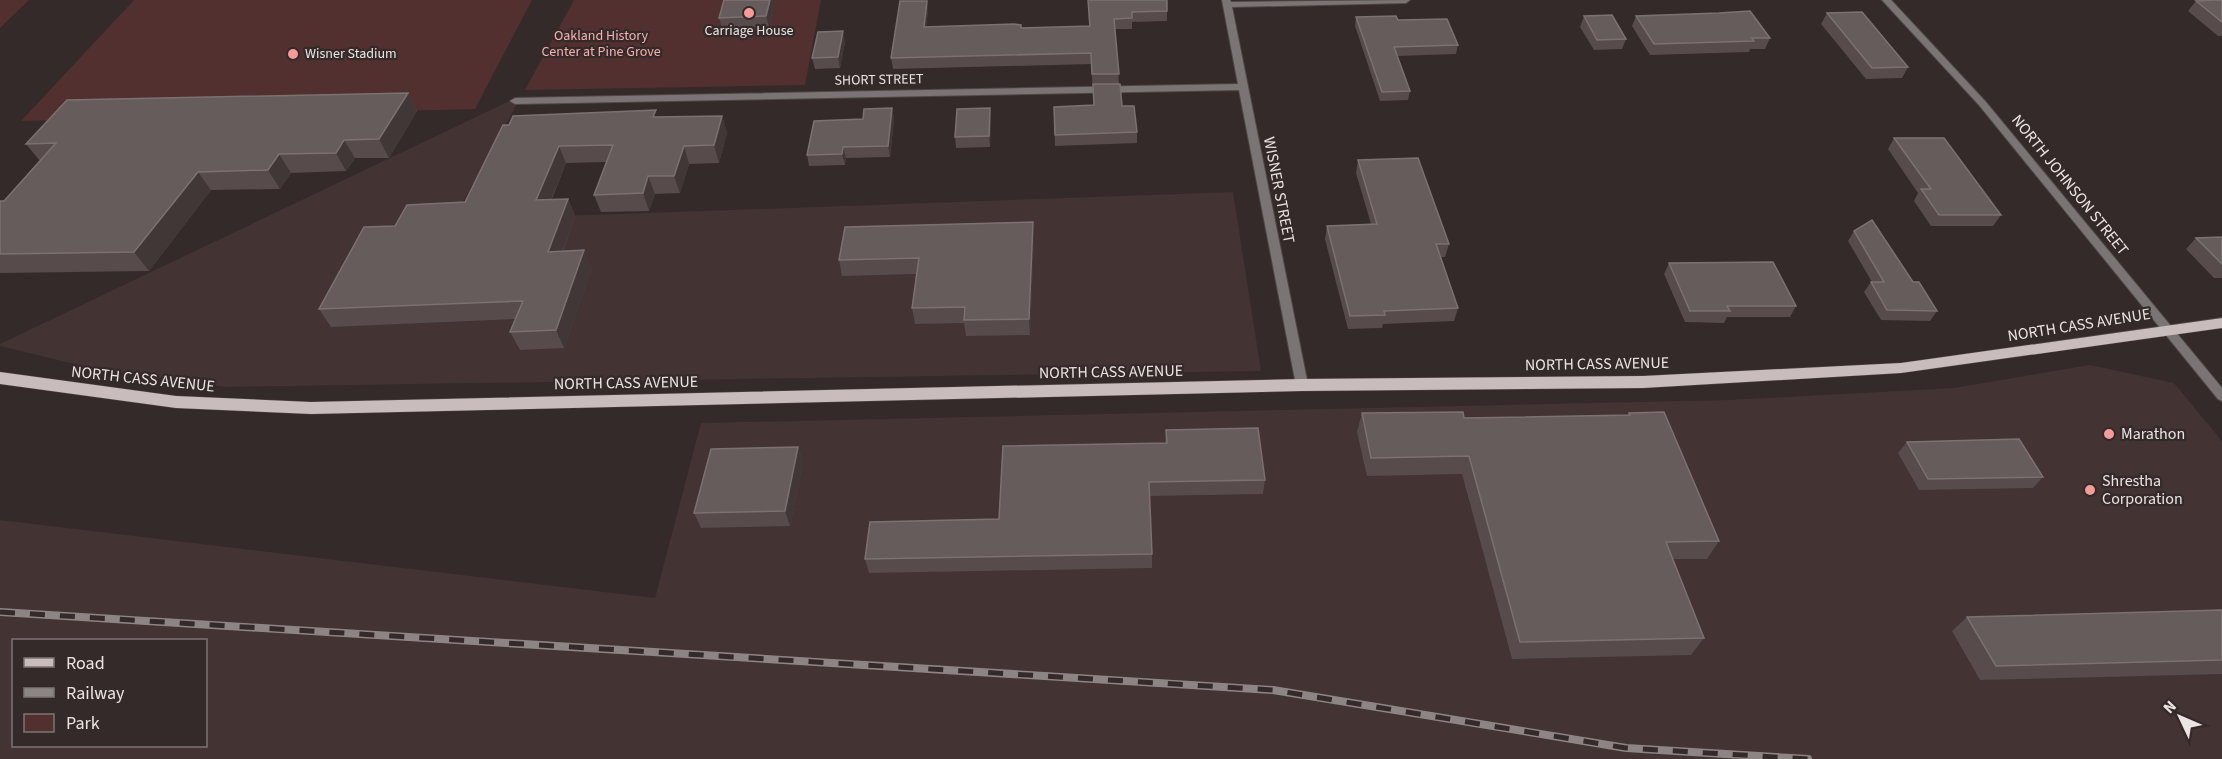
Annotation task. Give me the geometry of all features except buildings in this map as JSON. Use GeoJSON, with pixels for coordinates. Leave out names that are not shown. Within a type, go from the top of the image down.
{"type":"FeatureCollection","features":[{"type":"Feature","properties":{"kind":"main road","name":"NORTH CASS AVENUE"},"geometry":{"type":"LineString","coordinates":[[0,378],[176,402],[311,408],[1302,386],[1643,382],[1892,369],[2222,323]]}},
{"type":"Feature","properties":{"kind":"street"},"geometry":{"type":"LineString","coordinates":[[1226,2],[1406,0]]}},
{"type":"Feature","properties":{"kind":"street","name":"NORTH JOHNSON STREET"},"geometry":{"type":"LineString","coordinates":[[1886,0],[1982,103],[2222,396]]}},
{"type":"Feature","properties":{"kind":"street","name":"WISNER STREET"},"geometry":{"type":"LineString","coordinates":[[1226,2],[1302,386]]}},
{"type":"Feature","properties":{"kind":"street","name":"SHORT STREET"},"geometry":{"type":"LineString","coordinates":[[515,101],[1243,87]]}},
{"type":"Feature","properties":{"kind":"shaded area"},"geometry":{"type":"Polygon","coordinates":[[[522,95],[453,220],[1233,192],[1261,371],[226,387],[91,368],[0,346],[0,344],[522,95]]]}},
{"type":"Feature","properties":{"kind":"shaded area"},"geometry":{"type":"Polygon","coordinates":[[[2090,365],[2174,383],[2222,441],[2222,759],[0,759],[0,520],[655,598],[701,423],[1729,400],[1954,388],[2090,365]]]}},
{"type":"Feature","properties":{"kind":"green space"},"geometry":{"type":"Polygon","coordinates":[[[0,0],[29,0],[0,28],[0,0]]]}},
{"type":"Feature","properties":{"kind":"green space","name":"Wisner Stadium"},"geometry":{"type":"Polygon","coordinates":[[[134,0],[532,0],[475,109],[21,121],[134,0]]]}},
{"type":"Feature","properties":{"kind":"green space","name":"Oakland History Center at Pine Grove"},"geometry":{"type":"Polygon","coordinates":[[[574,0],[821,0],[805,85],[525,90],[574,0]]]}},
{"type":"Feature","properties":{"kind":"railway"},"geometry":{"type":"LineString","coordinates":[[0,612],[1273,690],[1626,748],[1808,759]]}},
{"type":"Feature","properties":{"kind":"place","name":"Carriage House"},"geometry":{"type":"Point","coordinates":[749,13]}},
{"type":"Feature","properties":{"kind":"place","name":"Wisner Stadium"},"geometry":{"type":"Point","coordinates":[293,54]}},
{"type":"Feature","properties":{"kind":"place","name":"Marathon"},"geometry":{"type":"Point","coordinates":[2109,434]}},
{"type":"Feature","properties":{"kind":"place","name":"Shrestha Corporation"},"geometry":{"type":"Point","coordinates":[2090,490]}}]}
